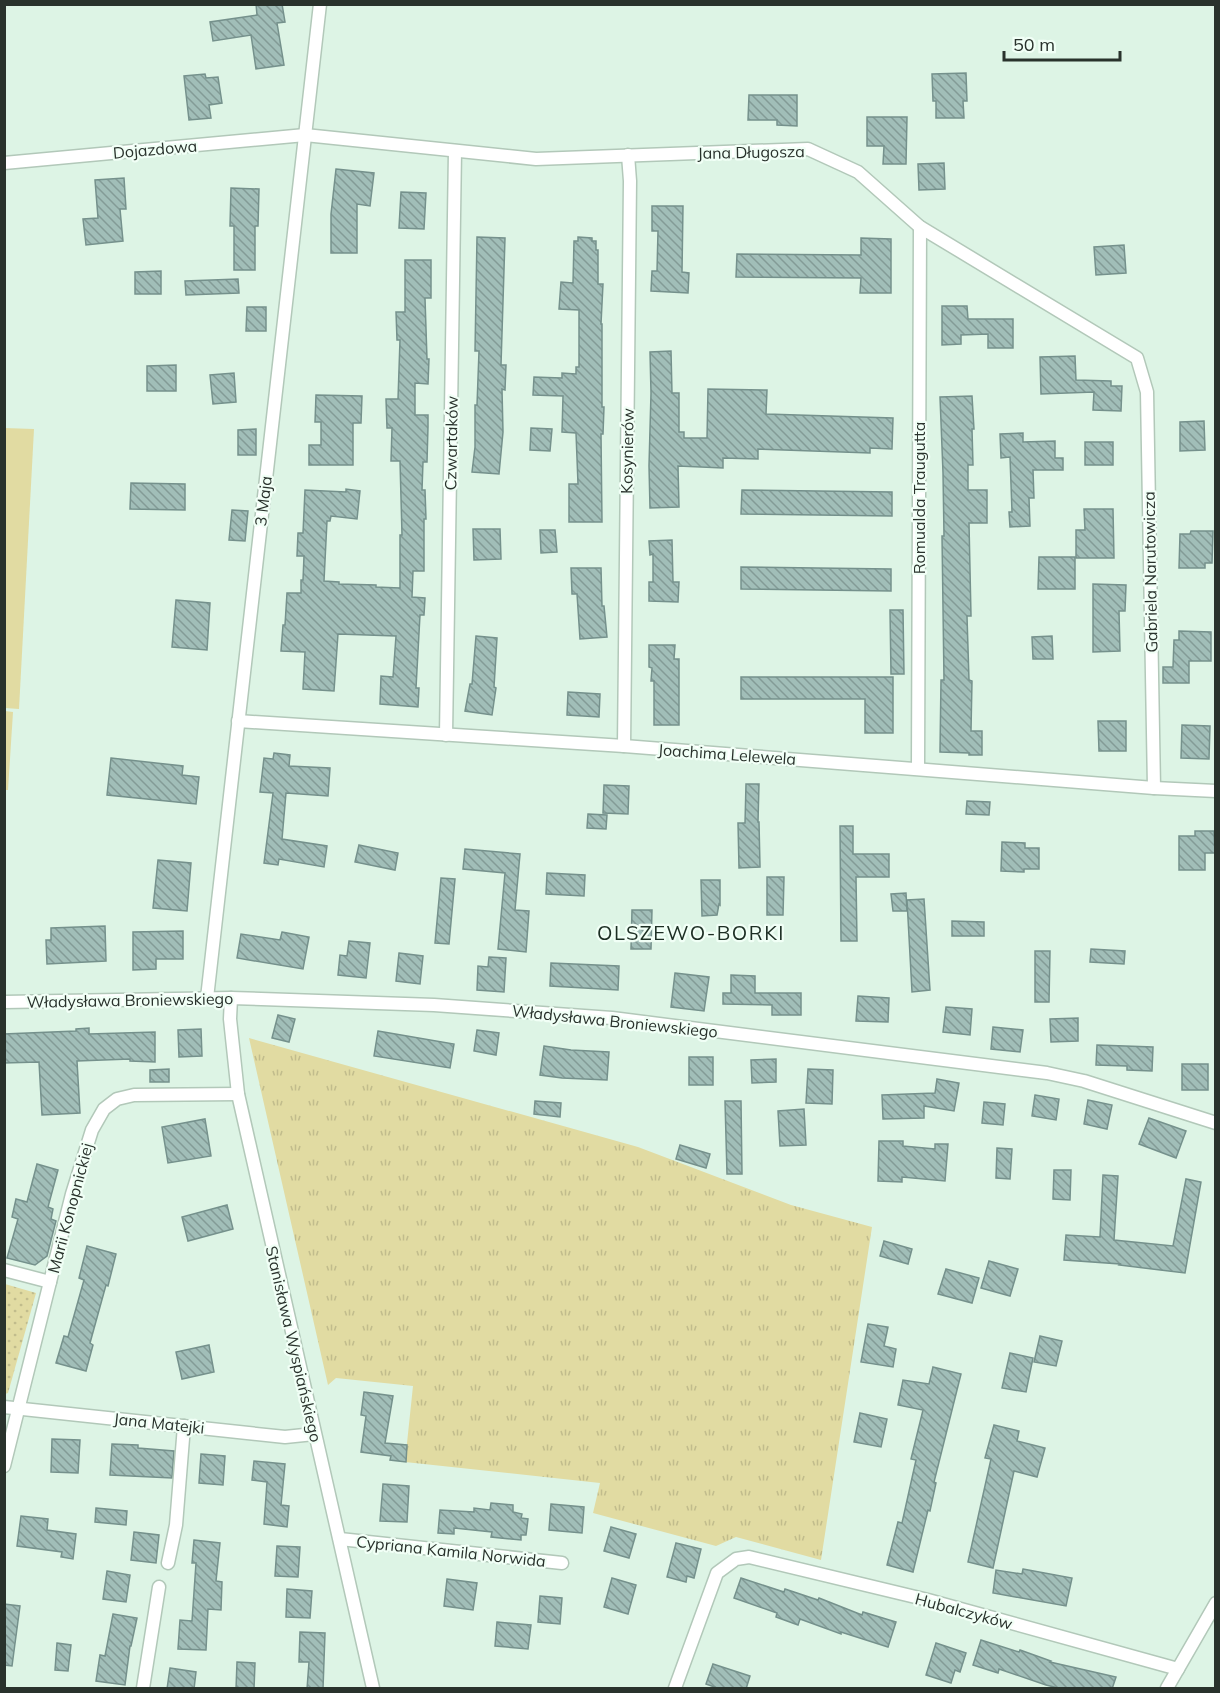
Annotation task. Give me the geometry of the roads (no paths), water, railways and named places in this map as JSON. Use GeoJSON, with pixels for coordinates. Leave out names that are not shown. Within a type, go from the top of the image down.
{"type":"FeatureCollection","features":[{"type":"Feature","properties":{"kind":"street","name":"3 Maja"},"geometry":{"type":"LineString","coordinates":[[207,998],[320,4]]}},
{"type":"Feature","properties":{"kind":"street","name":"Jana Długosza"},"geometry":{"type":"LineString","coordinates":[[305,135],[536,159],[808,149],[858,172],[920,227],[1137,358]]}},
{"type":"Feature","properties":{"kind":"street","name":"Dojazdowa"},"geometry":{"type":"LineString","coordinates":[[4,163],[305,135]]}},
{"type":"Feature","properties":{"kind":"street","name":"Czwartaków"},"geometry":{"type":"LineString","coordinates":[[446,735],[455,151]]}},
{"type":"Feature","properties":{"kind":"street","name":"Kosynierów"},"geometry":{"type":"LineString","coordinates":[[624,746],[630,193],[628,155]]}},
{"type":"Feature","properties":{"kind":"street","name":"Romualda Traugutta"},"geometry":{"type":"LineString","coordinates":[[918,768],[920,227]]}},
{"type":"Feature","properties":{"kind":"street","name":"Gabriela Narutowicza"},"geometry":{"type":"LineString","coordinates":[[1137,358],[1148,392],[1154,788]]}},
{"type":"Feature","properties":{"kind":"street","name":"Joachima Lelewela"},"geometry":{"type":"LineString","coordinates":[[238,721],[624,746],[1215,791]]}},
{"type":"Feature","properties":{"kind":"street","name":"Władysława Broniewskiego"},"geometry":{"type":"LineString","coordinates":[[4,1002],[231,998],[434,1005],[612,1018],[1014,1068],[1084,1081],[1215,1123]]}},
{"type":"Feature","properties":{"kind":"street","name":"Stanisława Wyspiańskiego"},"geometry":{"type":"LineString","coordinates":[[231,998],[238,1094],[373,1689]]}},
{"type":"Feature","properties":{"kind":"street","name":"Marii Konopnickiej"},"geometry":{"type":"LineString","coordinates":[[4,1466],[83,1155],[92,1130],[104,1109],[117,1099],[134,1095],[238,1094]]}},
{"type":"Feature","properties":{"kind":"street"},"geometry":{"type":"LineString","coordinates":[[4,1270],[50,1282]]}},
{"type":"Feature","properties":{"kind":"street","name":"Jana Matejki"},"geometry":{"type":"LineString","coordinates":[[4,1407],[285,1437],[314,1434]]}},
{"type":"Feature","properties":{"kind":"street"},"geometry":{"type":"LineString","coordinates":[[168,1563],[176,1525],[184,1426]]}},
{"type":"Feature","properties":{"kind":"street","name":"Cypriana Kamila Norwida"},"geometry":{"type":"LineString","coordinates":[[340,1539],[562,1563]]}},
{"type":"Feature","properties":{"kind":"street","name":"Hubalczyków"},"geometry":{"type":"LineString","coordinates":[[675,1689],[717,1573],[736,1559],[749,1557],[928,1600],[1178,1669]]}},
{"type":"Feature","properties":{"kind":"street"},"geometry":{"type":"LineString","coordinates":[[143,1689],[159,1587]]}},
{"type":"Feature","properties":{"kind":"street"},"geometry":{"type":"LineString","coordinates":[[1167,1689],[1215,1603]]}},
{"type":"Feature","properties":{"kind":"district","name":"OLSZEWO-BORKI"},"geometry":{"type":"Point","coordinates":[691,933]}}]}
